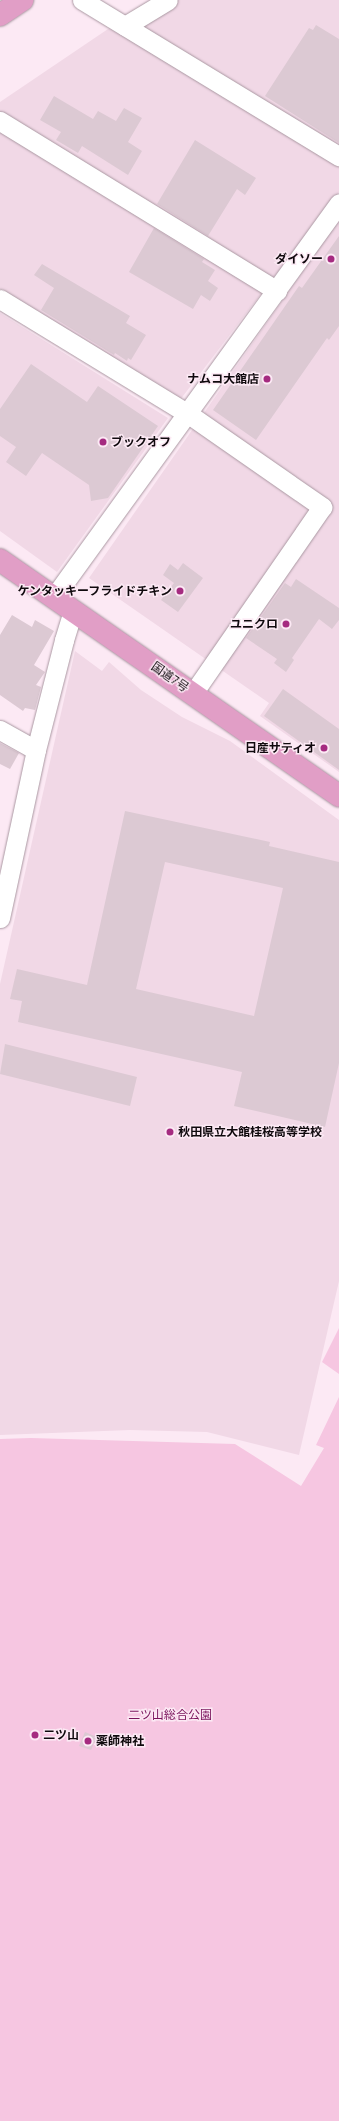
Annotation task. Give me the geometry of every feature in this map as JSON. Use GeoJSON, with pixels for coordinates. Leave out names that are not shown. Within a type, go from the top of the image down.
{"type":"FeatureCollection","features":[{"type":"Feature","properties":{"kind":"highway"},"geometry":{"type":"LineString","coordinates":[[0,3],[4,0]]}},
{"type":"Feature","properties":{"kind":"highway"},"geometry":{"type":"LineString","coordinates":[[0,15],[22,0]]}},
{"type":"Feature","properties":{"kind":"highway","name":"国道7号"},"geometry":{"type":"LineString","coordinates":[[0,560],[339,796]]}},
{"type":"Feature","properties":{"kind":"street"},"geometry":{"type":"LineString","coordinates":[[82,0],[339,156]]}},
{"type":"Feature","properties":{"kind":"street"},"geometry":{"type":"LineString","coordinates":[[125,26],[168,0]]}},
{"type":"Feature","properties":{"kind":"street"},"geometry":{"type":"LineString","coordinates":[[0,121],[277,292]]}},
{"type":"Feature","properties":{"kind":"street"},"geometry":{"type":"LineString","coordinates":[[54,597],[187,413],[277,292],[339,203]]}},
{"type":"Feature","properties":{"kind":"street"},"geometry":{"type":"LineString","coordinates":[[0,299],[187,413],[322,507],[193,693]]}},
{"type":"Feature","properties":{"kind":"street"},"geometry":{"type":"LineString","coordinates":[[0,918],[36,750],[73,610]]}},
{"type":"Feature","properties":{"kind":"street"},"geometry":{"type":"LineString","coordinates":[[0,730],[36,750]]}},
{"type":"Feature","properties":{"kind":"shaded area"},"geometry":{"type":"Polygon","coordinates":[[[168,0],[339,0],[339,192],[180,400],[0,292],[0,102],[108,29],[168,0]]]}},
{"type":"Feature","properties":{"kind":"shaded area"},"geometry":{"type":"Polygon","coordinates":[[[339,219],[339,772],[260,716],[269,703],[89,578],[339,219]]]}},
{"type":"Feature","properties":{"kind":"shaded area"},"geometry":{"type":"Polygon","coordinates":[[[0,313],[168,418],[57,572],[0,531],[0,313]]]}},
{"type":"Feature","properties":{"kind":"shaded area","name":"秋田県立大館桂桜高等学校"},"geometry":{"type":"Polygon","coordinates":[[[75,651],[102,671],[109,662],[141,690],[182,717],[230,741],[339,820],[339,1281],[299,1455],[207,1432],[130,1430],[0,1435],[0,984],[75,651]]]}},
{"type":"Feature","properties":{"kind":"green space"},"geometry":{"type":"Polygon","coordinates":[[[339,1328],[339,1374],[322,1362],[339,1328]]]}},
{"type":"Feature","properties":{"kind":"green space","name":"二ツ山総合公園"},"geometry":{"type":"Polygon","coordinates":[[[339,1397],[339,2121],[0,2121],[0,1439],[31,1438],[235,1444],[301,1486],[324,1448],[316,1445],[339,1397]]]}},
{"type":"Feature","properties":{"kind":"building"},"geometry":{"type":"Polygon","coordinates":[[[316,25],[339,39],[339,143],[265,96],[309,28],[313,30],[316,25]]]}},
{"type":"Feature","properties":{"kind":"building"},"geometry":{"type":"Polygon","coordinates":[[[54,96],[93,119],[98,111],[116,121],[124,108],[142,118],[128,142],[142,151],[128,175],[82,146],[78,153],[56,140],[61,132],[40,120],[54,96]]]}},
{"type":"Feature","properties":{"kind":"building"},"geometry":{"type":"Polygon","coordinates":[[[195,140],[256,178],[245,195],[237,189],[208,236],[157,204],[195,140]]]}},
{"type":"Feature","properties":{"kind":"building"},"geometry":{"type":"Polygon","coordinates":[[[154,228],[204,259],[202,262],[215,270],[208,281],[218,288],[210,301],[201,295],[193,309],[129,272],[154,228]]]}},
{"type":"Feature","properties":{"kind":"building","name":"ナムコ大館店"},"geometry":{"type":"Polygon","coordinates":[[[339,236],[339,326],[329,340],[327,338],[256,440],[213,410],[299,286],[302,288],[339,236]]]}},
{"type":"Feature","properties":{"kind":"building"},"geometry":{"type":"Polygon","coordinates":[[[42,264],[130,316],[126,323],[146,335],[131,360],[128,358],[127,361],[115,353],[114,355],[41,310],[54,288],[34,275],[42,264]]]}},
{"type":"Feature","properties":{"kind":"building"},"geometry":{"type":"Polygon","coordinates":[[[31,364],[87,402],[98,386],[158,426],[108,498],[91,501],[89,485],[42,453],[26,476],[6,462],[16,447],[0,436],[0,409],[31,364]]]}},
{"type":"Feature","properties":{"kind":"building","name":"ケンタッキーフライドチキン"},"geometry":{"type":"Polygon","coordinates":[[[183,563],[203,578],[178,612],[161,600],[174,583],[163,575],[170,564],[178,570],[183,563]]]}},
{"type":"Feature","properties":{"kind":"building","name":"ユニクロ"},"geometry":{"type":"Polygon","coordinates":[[[296,579],[339,608],[339,620],[332,629],[319,619],[292,658],[294,660],[286,672],[274,663],[277,659],[246,638],[285,583],[291,587],[296,579]]]}},
{"type":"Feature","properties":{"kind":"building"},"geometry":{"type":"Polygon","coordinates":[[[12,615],[32,627],[35,620],[54,631],[34,665],[45,672],[36,685],[41,687],[35,710],[25,708],[23,711],[0,695],[0,635],[12,615]]]}},
{"type":"Feature","properties":{"kind":"building","name":"日産サティオ"},"geometry":{"type":"Polygon","coordinates":[[[283,689],[339,729],[339,770],[264,716],[283,689]]]}},
{"type":"Feature","properties":{"kind":"building"},"geometry":{"type":"Polygon","coordinates":[[[0,743],[19,753],[10,769],[0,764],[0,743]]]}},
{"type":"Feature","properties":{"kind":"building"},"geometry":{"type":"Polygon","coordinates":[[[125,811],[270,842],[269,846],[339,862],[339,1063],[325,1127],[234,1106],[242,1072],[18,1022],[22,1001],[10,999],[17,969],[87,985],[125,811]],[[165,862],[136,989],[254,1016],[283,888],[165,862]]]}},
{"type":"Feature","properties":{"kind":"building"},"geometry":{"type":"Polygon","coordinates":[[[5,1044],[137,1077],[130,1106],[0,1074],[5,1044]]]}},
{"type":"Feature","properties":{"kind":"building","name":"薬師神社"},"geometry":{"type":"Polygon","coordinates":[[[85,1732],[97,1737],[91,1750],[79,1746],[85,1732]]]}},
{"type":"Feature","properties":{"kind":"place","name":"ダイソー"},"geometry":{"type":"Point","coordinates":[331,259]}},
{"type":"Feature","properties":{"kind":"place","name":"ナムコ大館店"},"geometry":{"type":"Point","coordinates":[267,379]}},
{"type":"Feature","properties":{"kind":"place","name":"ブックオフ"},"geometry":{"type":"Point","coordinates":[103,442]}},
{"type":"Feature","properties":{"kind":"place","name":"ケンタッキーフライドチキン"},"geometry":{"type":"Point","coordinates":[180,591]}},
{"type":"Feature","properties":{"kind":"place","name":"ユニクロ"},"geometry":{"type":"Point","coordinates":[286,624]}},
{"type":"Feature","properties":{"kind":"place","name":"日産サティオ"},"geometry":{"type":"Point","coordinates":[324,748]}},
{"type":"Feature","properties":{"kind":"place","name":"秋田県立大館桂桜高等学校"},"geometry":{"type":"Point","coordinates":[170,1132]}},
{"type":"Feature","properties":{"kind":"place","name":"二ツ山"},"geometry":{"type":"Point","coordinates":[35,1735]}},
{"type":"Feature","properties":{"kind":"place","name":"薬師神社"},"geometry":{"type":"Point","coordinates":[88,1741]}}]}
